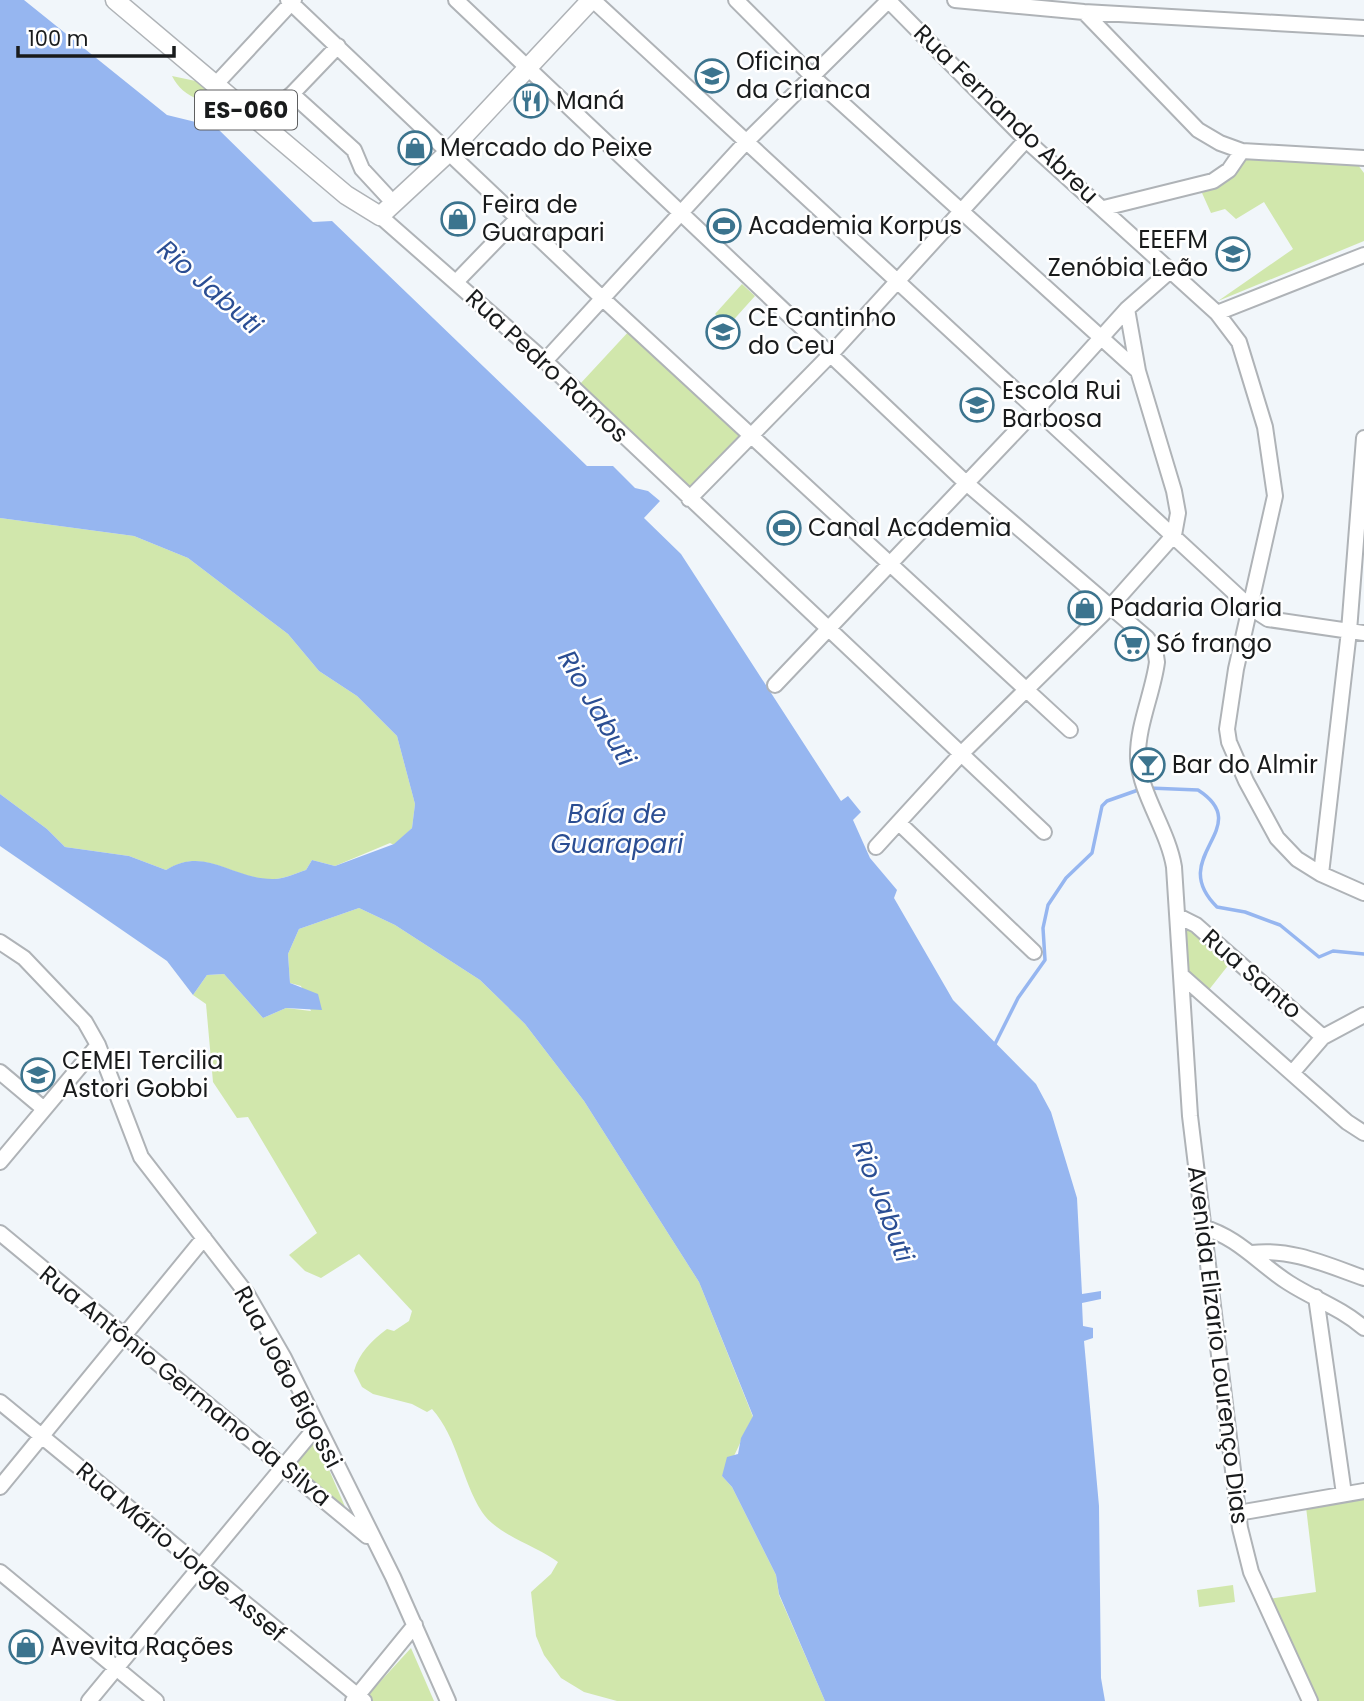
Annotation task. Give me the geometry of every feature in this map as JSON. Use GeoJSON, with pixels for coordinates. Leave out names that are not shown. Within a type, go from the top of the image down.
{"type":"FeatureCollection","features":[{"type":"Feature","properties":{"kind":"main road","name":"Rua Pedro Ramos"},"geometry":{"type":"LineString","coordinates":[[116,0],[346,195],[380,216]]}},
{"type":"Feature","properties":{"kind":"main road"},"geometry":{"type":"LineString","coordinates":[[380,216],[449,152],[592,0]]}},
{"type":"Feature","properties":{"kind":"street"},"geometry":{"type":"LineString","coordinates":[[456,0],[529,66],[965,482],[1110,607]]}},
{"type":"Feature","properties":{"kind":"street"},"geometry":{"type":"LineString","coordinates":[[592,0],[1251,608],[1268,619],[1364,633]]}},
{"type":"Feature","properties":{"kind":"street"},"geometry":{"type":"LineString","coordinates":[[736,0],[813,77],[1138,371]]}},
{"type":"Feature","properties":{"kind":"street"},"geometry":{"type":"LineString","coordinates":[[544,361],[681,211],[888,0]]}},
{"type":"Feature","properties":{"kind":"street","name":"Rua Fernando Abreu"},"geometry":{"type":"LineString","coordinates":[[888,0],[1026,140],[1217,313],[1239,342],[1265,427],[1275,496],[1236,669],[1227,729],[1229,742],[1246,782],[1277,838],[1297,859],[1321,874],[1364,893]]}},
{"type":"Feature","properties":{"kind":"street"},"geometry":{"type":"LineString","coordinates":[[955,0],[1068,5],[1084,12],[1364,28]]}},
{"type":"Feature","properties":{"kind":"street"},"geometry":{"type":"LineString","coordinates":[[216,84],[291,1],[603,299],[1070,730]]}},
{"type":"Feature","properties":{"kind":"street"},"geometry":{"type":"LineString","coordinates":[[1084,12],[1198,130],[1220,143],[1242,151],[1364,158]]}},
{"type":"Feature","properties":{"kind":"street"},"geometry":{"type":"LineString","coordinates":[[260,121],[292,94],[338,46]]}},
{"type":"Feature","properties":{"kind":"street"},"geometry":{"type":"LineString","coordinates":[[292,94],[354,150],[362,169],[387,196]]}},
{"type":"Feature","properties":{"kind":"street"},"geometry":{"type":"LineString","coordinates":[[689,499],[831,354],[1026,140]]}},
{"type":"Feature","properties":{"kind":"street"},"geometry":{"type":"LineString","coordinates":[[1104,208],[1213,181],[1228,170],[1242,151]]}},
{"type":"Feature","properties":{"kind":"street","name":"Rua Pedro Ramos"},"geometry":{"type":"LineString","coordinates":[[380,216],[544,361],[1044,832]]}},
{"type":"Feature","properties":{"kind":"street"},"geometry":{"type":"LineString","coordinates":[[456,282],[519,217]]}},
{"type":"Feature","properties":{"kind":"street"},"geometry":{"type":"LineString","coordinates":[[1217,313],[1364,255]]}},
{"type":"Feature","properties":{"kind":"street"},"geometry":{"type":"LineString","coordinates":[[775,685],[1128,309],[1170,271]]}},
{"type":"Feature","properties":{"kind":"street"},"geometry":{"type":"LineString","coordinates":[[876,847],[962,753],[1110,607],[1174,535],[1178,513],[1174,491],[1138,371],[1128,309]]}},
{"type":"Feature","properties":{"kind":"street"},"geometry":{"type":"LineString","coordinates":[[1321,874],[1349,631],[1364,438]]}},
{"type":"Feature","properties":{"kind":"street","name":"Avenida Elizario Lourenço Dias"},"geometry":{"type":"LineString","coordinates":[[1110,607],[1147,638],[1155,649],[1157,662],[1138,758],[1149,795],[1170,845],[1178,916],[1190,1116],[1238,1513],[1251,1572],[1310,1701]]}},
{"type":"Feature","properties":{"kind":"street"},"geometry":{"type":"LineString","coordinates":[[899,823],[1034,952]]}},
{"type":"Feature","properties":{"kind":"street","name":"Rua Santo"},"geometry":{"type":"LineString","coordinates":[[1178,916],[1196,925],[1323,1037]]}},
{"type":"Feature","properties":{"kind":"street","name":"Rua João Bigossi"},"geometry":{"type":"LineString","coordinates":[[0,942],[24,958],[85,1022],[98,1045],[141,1157],[247,1294],[317,1426],[415,1625],[448,1701]]}},
{"type":"Feature","properties":{"kind":"street"},"geometry":{"type":"LineString","coordinates":[[1181,975],[1347,1122],[1364,1133]]}},
{"type":"Feature","properties":{"kind":"street"},"geometry":{"type":"LineString","coordinates":[[1292,1073],[1323,1037],[1364,1014]]}},
{"type":"Feature","properties":{"kind":"street"},"geometry":{"type":"LineString","coordinates":[[0,1162],[98,1045]]}},
{"type":"Feature","properties":{"kind":"street"},"geometry":{"type":"LineString","coordinates":[[0,1072],[44,1110]]}},
{"type":"Feature","properties":{"kind":"street"},"geometry":{"type":"LineString","coordinates":[[1202,1227],[1224,1234],[1291,1284],[1364,1328]]}},
{"type":"Feature","properties":{"kind":"street","name":"Rua Antônio Germano da Silva"},"geometry":{"type":"LineString","coordinates":[[0,1234],[371,1539]]}},
{"type":"Feature","properties":{"kind":"street"},"geometry":{"type":"LineString","coordinates":[[0,1487],[204,1238]]}},
{"type":"Feature","properties":{"kind":"street"},"geometry":{"type":"LineString","coordinates":[[1252,1253],[1270,1251],[1301,1256],[1364,1278]]}},
{"type":"Feature","properties":{"kind":"street"},"geometry":{"type":"LineString","coordinates":[[1316,1297],[1344,1494]]}},
{"type":"Feature","properties":{"kind":"street","name":"Rua Mário Jorge Assef"},"geometry":{"type":"LineString","coordinates":[[0,1402],[358,1699]]}},
{"type":"Feature","properties":{"kind":"street"},"geometry":{"type":"LineString","coordinates":[[89,1701],[317,1426]]}},
{"type":"Feature","properties":{"kind":"street"},"geometry":{"type":"LineString","coordinates":[[1238,1513],[1364,1491]]}},
{"type":"Feature","properties":{"kind":"street"},"geometry":{"type":"LineString","coordinates":[[0,1572],[156,1701]]}},
{"type":"Feature","properties":{"kind":"street"},"geometry":{"type":"LineString","coordinates":[[358,1699],[415,1625]]}},
{"type":"Feature","properties":{"kind":"green space"},"geometry":{"type":"Polygon","coordinates":[[[172,76],[205,83],[231,108],[205,102],[190,95],[172,76]]]}},
{"type":"Feature","properties":{"kind":"green space"},"geometry":{"type":"Polygon","coordinates":[[[1244,157],[1355,161],[1364,173],[1364,241],[1218,301],[1293,249],[1264,202],[1236,219],[1225,209],[1211,213],[1202,193],[1227,181],[1244,157]]]}},
{"type":"Feature","properties":{"kind":"green space"},"geometry":{"type":"Polygon","coordinates":[[[742,284],[755,296],[728,326],[715,314],[742,284]]]}},
{"type":"Feature","properties":{"kind":"green space"},"geometry":{"type":"Polygon","coordinates":[[[630,330],[741,435],[691,488],[580,384],[630,330]]]}},
{"type":"Feature","properties":{"kind":"green space"},"geometry":{"type":"Polygon","coordinates":[[[0,518],[134,536],[188,558],[288,634],[319,671],[357,696],[397,736],[415,804],[412,828],[394,845],[390,843],[335,866],[312,860],[306,870],[274,879],[245,875],[207,862],[180,863],[166,870],[129,856],[65,847],[47,829],[0,794],[0,518]]]}},
{"type":"Feature","properties":{"kind":"green space"},"geometry":{"type":"Polygon","coordinates":[[[359,908],[395,925],[480,980],[525,1024],[584,1101],[699,1282],[753,1417],[722,1476],[732,1487],[776,1575],[779,1595],[825,1701],[617,1701],[584,1692],[561,1678],[544,1655],[536,1636],[531,1592],[551,1574],[558,1562],[507,1534],[482,1512],[448,1433],[432,1409],[427,1412],[412,1404],[373,1394],[362,1387],[354,1371],[363,1353],[371,1342],[387,1329],[394,1331],[409,1321],[412,1311],[359,1254],[321,1278],[305,1271],[289,1255],[317,1233],[248,1117],[237,1118],[213,1082],[206,1004],[193,995],[207,975],[224,974],[263,1018],[286,1008],[311,1011],[301,986],[290,983],[288,954],[299,929],[359,908]]]}},
{"type":"Feature","properties":{"kind":"green space"},"geometry":{"type":"Polygon","coordinates":[[[1184,928],[1190,928],[1230,963],[1208,991],[1185,971],[1184,928]]]}},
{"type":"Feature","properties":{"kind":"green space"},"geometry":{"type":"Polygon","coordinates":[[[315,1437],[346,1509],[289,1467],[315,1437]]]}},
{"type":"Feature","properties":{"kind":"green space"},"geometry":{"type":"Polygon","coordinates":[[[1364,1491],[1364,1701],[1316,1701],[1269,1599],[1316,1592],[1306,1507],[1364,1491]]]}},
{"type":"Feature","properties":{"kind":"green space"},"geometry":{"type":"Polygon","coordinates":[[[1233,1585],[1235,1602],[1199,1607],[1197,1590],[1233,1585]]]}},
{"type":"Feature","properties":{"kind":"green space"},"geometry":{"type":"Polygon","coordinates":[[[411,1648],[434,1701],[373,1701],[367,1696],[411,1648]]]}},
{"type":"Feature","properties":{"kind":"water","name":"Baía de Guarapari"},"geometry":{"type":"Polygon","coordinates":[[[0,0],[24,0],[167,115],[216,127],[313,222],[332,221],[587,466],[613,466],[635,488],[648,491],[660,501],[644,518],[681,554],[841,801],[848,796],[861,812],[853,820],[870,858],[897,890],[894,898],[953,1000],[1036,1084],[1051,1112],[1077,1198],[1082,1294],[1101,1291],[1101,1299],[1082,1303],[1083,1326],[1093,1328],[1093,1338],[1084,1341],[1099,1506],[1101,1678],[1105,1701],[825,1701],[779,1594],[776,1575],[732,1487],[722,1476],[727,1457],[738,1454],[741,1438],[753,1416],[699,1282],[584,1101],[525,1024],[480,980],[395,925],[359,908],[299,929],[288,954],[290,983],[318,994],[322,1010],[286,1008],[263,1018],[224,974],[207,975],[193,995],[167,961],[0,846],[0,794],[47,829],[65,847],[129,856],[166,870],[180,863],[207,862],[259,878],[278,879],[306,870],[312,860],[335,866],[394,844],[412,828],[415,804],[397,736],[357,696],[319,671],[288,634],[188,558],[134,536],[0,518],[0,0]]]}},
{"type":"Feature","properties":{"kind":"waterway"},"geometry":{"type":"LineString","coordinates":[[1149,788],[1198,790],[1214,804],[1219,817],[1200,873],[1204,889],[1217,907],[1245,912],[1280,925],[1319,957],[1333,951],[1364,954]]}},
{"type":"Feature","properties":{"kind":"waterway"},"geometry":{"type":"LineString","coordinates":[[995,1044],[1018,998],[1045,960],[1043,928],[1048,905],[1066,878],[1092,853],[1102,806],[1107,801],[1141,789]]}},
{"type":"Feature","properties":{"kind":"place","name":"Oficina da Crianca"},"geometry":{"type":"Point","coordinates":[712,76]}},
{"type":"Feature","properties":{"kind":"place","name":"Maná"},"geometry":{"type":"Point","coordinates":[531,101]}},
{"type":"Feature","properties":{"kind":"place","name":"Mercado do Peixe"},"geometry":{"type":"Point","coordinates":[415,148]}},
{"type":"Feature","properties":{"kind":"place","name":"Feira de Guarapari"},"geometry":{"type":"Point","coordinates":[458,219]}},
{"type":"Feature","properties":{"kind":"place","name":"Academia Korpus"},"geometry":{"type":"Point","coordinates":[724,226]}},
{"type":"Feature","properties":{"kind":"place","name":"EEEFM Zenóbia Leão"},"geometry":{"type":"Point","coordinates":[1233,254]}},
{"type":"Feature","properties":{"kind":"place","name":"CE Cantinho do Ceu"},"geometry":{"type":"Point","coordinates":[723,332]}},
{"type":"Feature","properties":{"kind":"place","name":"Escola Rui Barbosa"},"geometry":{"type":"Point","coordinates":[977,405]}},
{"type":"Feature","properties":{"kind":"place","name":"Canal Academia"},"geometry":{"type":"Point","coordinates":[784,528]}},
{"type":"Feature","properties":{"kind":"place","name":"Padaria Olaria"},"geometry":{"type":"Point","coordinates":[1085,608]}},
{"type":"Feature","properties":{"kind":"place","name":"Só frango"},"geometry":{"type":"Point","coordinates":[1132,644]}},
{"type":"Feature","properties":{"kind":"place","name":"Bar do Almir"},"geometry":{"type":"Point","coordinates":[1148,765]}},
{"type":"Feature","properties":{"kind":"place","name":"CEMEI Tercilia Astori Gobbi"},"geometry":{"type":"Point","coordinates":[38,1075]}},
{"type":"Feature","properties":{"kind":"place","name":"Avevita Rações"},"geometry":{"type":"Point","coordinates":[26,1647]}},
{"type":"Feature","properties":{"kind":"water label","name":"Rio Jabuti"},"geometry":{"type":"Point","coordinates":[210,287]}},
{"type":"Feature","properties":{"kind":"water label","name":"Rio Jabuti"},"geometry":{"type":"Point","coordinates":[597,708]}},
{"type":"Feature","properties":{"kind":"water label","name":"Rio Jabuti"},"geometry":{"type":"Point","coordinates":[883,1201]}}]}
